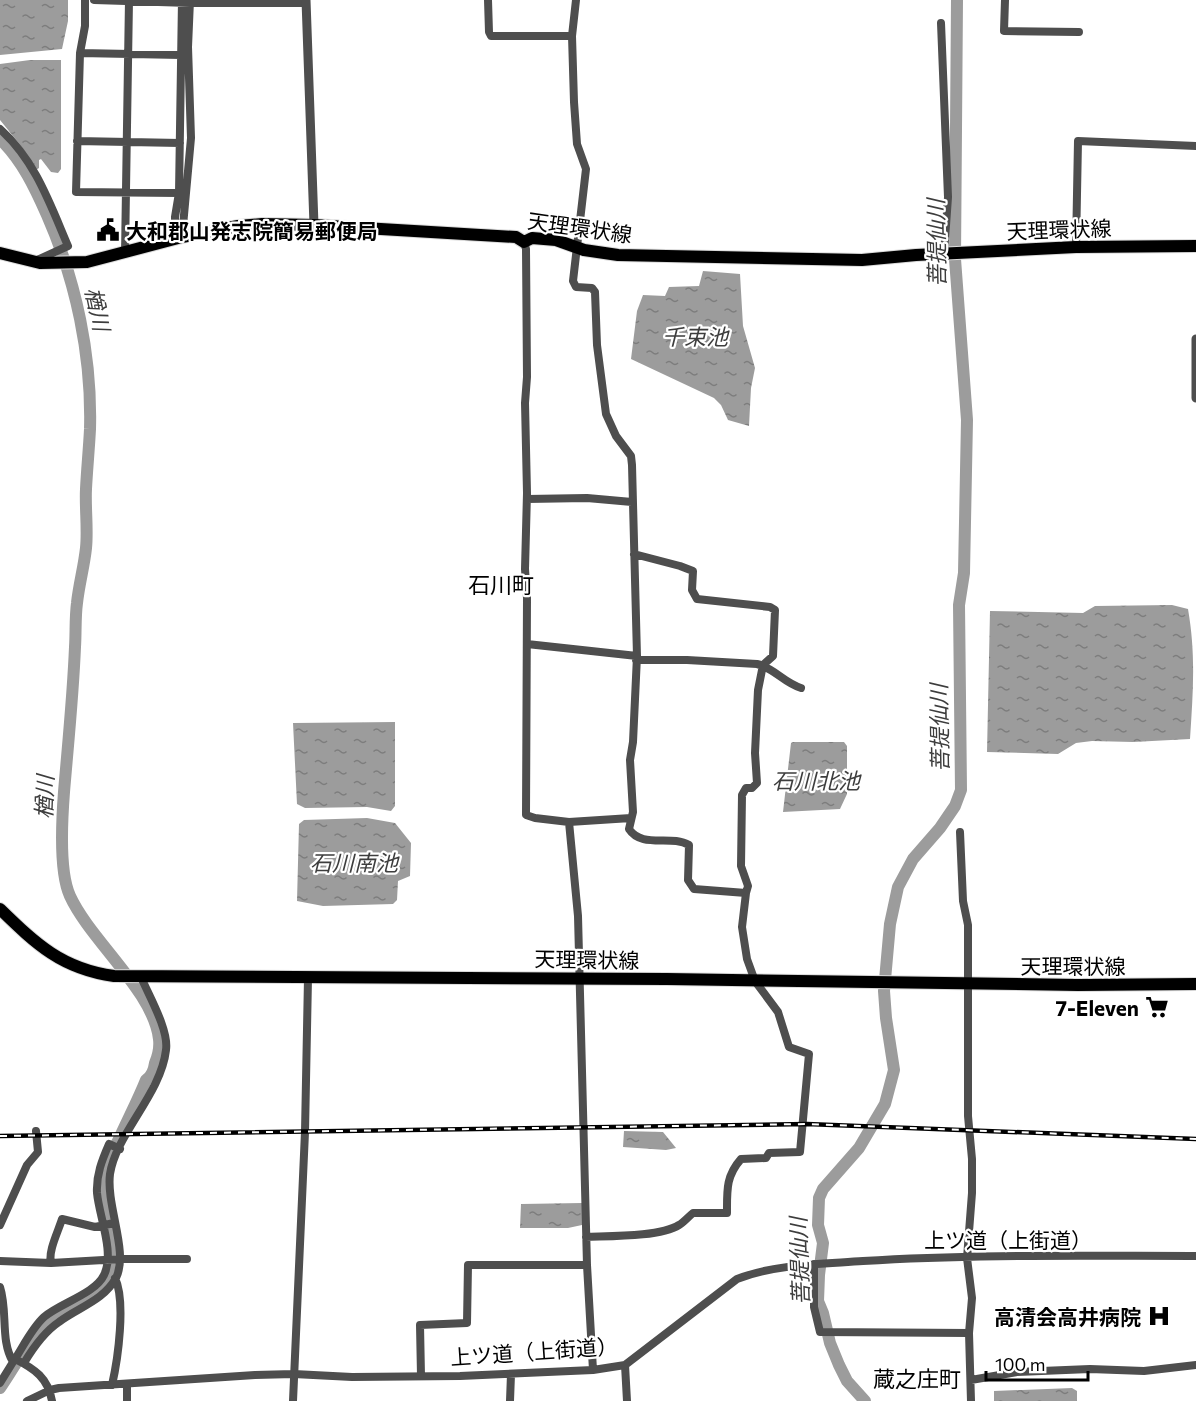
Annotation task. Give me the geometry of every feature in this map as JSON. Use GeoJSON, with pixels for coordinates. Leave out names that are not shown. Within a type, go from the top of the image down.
{"type":"FeatureCollection","features":[{"type":"Feature","properties":{"kind":"main road","name":"天理環状線"},"geometry":{"type":"LineString","coordinates":[[0,253],[34,261],[71,264],[125,253],[178,238],[238,226],[262,224],[516,237],[524,242],[532,238],[556,240],[584,250],[618,255],[776,260],[862,260],[1076,248],[1196,246]]}},
{"type":"Feature","properties":{"kind":"main road","name":"天理環状線"},"geometry":{"type":"LineString","coordinates":[[0,909],[45,951],[93,973],[114,976],[873,982],[1077,986],[1196,984]]}},
{"type":"Feature","properties":{"kind":"street"},"geometry":{"type":"LineString","coordinates":[[85,0],[85,26],[80,53],[76,192],[179,193]]}},
{"type":"Feature","properties":{"kind":"street"},"geometry":{"type":"LineString","coordinates":[[94,0],[306,2],[314,225]]}},
{"type":"Feature","properties":{"kind":"street"},"geometry":{"type":"LineString","coordinates":[[125,253],[129,0]]}},
{"type":"Feature","properties":{"kind":"street"},"geometry":{"type":"LineString","coordinates":[[488,0],[491,36],[572,36]]}},
{"type":"Feature","properties":{"kind":"street"},"geometry":{"type":"LineString","coordinates":[[576,0],[572,36],[577,144],[586,169],[573,281],[576,287],[592,288],[595,292],[597,345],[603,401],[616,436],[631,456],[636,658],[633,742],[630,760],[633,813],[629,829],[638,837],[649,840],[681,841],[689,845],[688,880],[694,889],[746,893]]}},
{"type":"Feature","properties":{"kind":"street"},"geometry":{"type":"LineString","coordinates":[[1005,0],[1004,31],[1079,32]]}},
{"type":"Feature","properties":{"kind":"street"},"geometry":{"type":"LineString","coordinates":[[178,238],[175,217],[179,193],[181,55],[186,2]]}},
{"type":"Feature","properties":{"kind":"street"},"geometry":{"type":"LineString","coordinates":[[178,238],[191,129],[186,2]]}},
{"type":"Feature","properties":{"kind":"street"},"geometry":{"type":"LineString","coordinates":[[941,23],[948,197],[945,254]]}},
{"type":"Feature","properties":{"kind":"street"},"geometry":{"type":"LineString","coordinates":[[80,53],[181,55]]}},
{"type":"Feature","properties":{"kind":"street"},"geometry":{"type":"LineString","coordinates":[[0,129],[15,142],[41,182],[68,246],[34,261]]}},
{"type":"Feature","properties":{"kind":"street"},"geometry":{"type":"LineString","coordinates":[[77,141],[180,143]]}},
{"type":"Feature","properties":{"kind":"street"},"geometry":{"type":"LineString","coordinates":[[1076,248],[1078,141],[1196,146]]}},
{"type":"Feature","properties":{"kind":"street"},"geometry":{"type":"LineString","coordinates":[[524,242],[527,377],[525,403],[526,815],[569,822],[631,818]]}},
{"type":"Feature","properties":{"kind":"street"},"geometry":{"type":"LineString","coordinates":[[1196,339],[1196,398]]}},
{"type":"Feature","properties":{"kind":"street"},"geometry":{"type":"LineString","coordinates":[[527,499],[587,498],[632,502]]}},
{"type":"Feature","properties":{"kind":"street"},"geometry":{"type":"LineString","coordinates":[[586,1237],[648,1233],[679,1226],[693,1213],[727,1213],[727,1189],[732,1170],[741,1159],[766,1158],[774,1152],[801,1152],[809,1054],[789,1047],[778,1012],[755,981],[743,938],[748,886],[741,866],[742,795],[746,788],[752,788],[757,783],[758,690],[763,665],[773,656],[775,610],[770,607],[697,599],[692,591],[693,571],[634,554]]}},
{"type":"Feature","properties":{"kind":"street"},"geometry":{"type":"LineString","coordinates":[[527,644],[636,658],[763,665],[791,685],[801,688]]}},
{"type":"Feature","properties":{"kind":"street"},"geometry":{"type":"LineString","coordinates":[[569,822],[578,916],[586,1237],[593,1370]]}},
{"type":"Feature","properties":{"kind":"street"},"geometry":{"type":"LineString","coordinates":[[960,832],[963,901],[968,925],[968,1116],[972,1192],[967,1258],[972,1298],[969,1333],[971,1401]]}},
{"type":"Feature","properties":{"kind":"street"},"geometry":{"type":"LineString","coordinates":[[112,1385],[118,1354],[120,1288],[115,1278],[114,1223],[109,1195],[111,1172],[120,1149],[144,1108],[160,1072],[167,1048],[163,1030],[138,977]]}},
{"type":"Feature","properties":{"kind":"street"},"geometry":{"type":"LineString","coordinates":[[293,1401],[305,1132],[308,978]]}},
{"type":"Feature","properties":{"kind":"street"},"geometry":{"type":"LineString","coordinates":[[0,1225],[27,1165],[38,1152],[36,1131]]}},
{"type":"Feature","properties":{"kind":"street"},"geometry":{"type":"LineString","coordinates":[[114,1260],[107,1248],[97,1194],[99,1171],[109,1144],[120,1149]]}},
{"type":"Feature","properties":{"kind":"street"},"geometry":{"type":"LineString","coordinates":[[51,1263],[51,1250],[62,1219],[95,1227],[114,1223]]}},
{"type":"Feature","properties":{"kind":"street","name":"上ツ道（上街道）"},"geometry":{"type":"LineString","coordinates":[[27,1401],[50,1390],[127,1384],[294,1374],[352,1377],[511,1374],[593,1370],[625,1365],[737,1279],[751,1274],[814,1264],[912,1258],[1196,1256]]}},
{"type":"Feature","properties":{"kind":"street"},"geometry":{"type":"LineString","coordinates":[[0,1261],[51,1263],[187,1259]]}},
{"type":"Feature","properties":{"kind":"street"},"geometry":{"type":"LineString","coordinates":[[18,1361],[42,1318],[90,1289],[105,1275],[114,1260]]}},
{"type":"Feature","properties":{"kind":"street"},"geometry":{"type":"LineString","coordinates":[[422,1376],[420,1325],[468,1323],[468,1264],[587,1265]]}},
{"type":"Feature","properties":{"kind":"street"},"geometry":{"type":"LineString","coordinates":[[814,1264],[814,1307],[820,1332],[969,1333]]}},
{"type":"Feature","properties":{"kind":"street"},"geometry":{"type":"LineString","coordinates":[[0,1383],[18,1361],[57,1322],[96,1300],[109,1288],[115,1278]]}},
{"type":"Feature","properties":{"kind":"street"},"geometry":{"type":"LineString","coordinates":[[0,1287],[4,1299],[1,1341],[18,1361],[37,1371],[50,1390],[52,1401]]}},
{"type":"Feature","properties":{"kind":"street"},"geometry":{"type":"LineString","coordinates":[[625,1365],[627,1401]]}},
{"type":"Feature","properties":{"kind":"street"},"geometry":{"type":"LineString","coordinates":[[971,1380],[1017,1372],[1090,1369],[1144,1371],[1196,1365]]}},
{"type":"Feature","properties":{"kind":"street"},"geometry":{"type":"LineString","coordinates":[[510,1401],[511,1374]]}},
{"type":"Feature","properties":{"kind":"street"},"geometry":{"type":"LineString","coordinates":[[127,1384],[127,1401]]}},
{"type":"Feature","properties":{"kind":"water"},"geometry":{"type":"Polygon","coordinates":[[[0,0],[68,0],[68,21],[62,49],[0,55],[0,0]]]}},
{"type":"Feature","properties":{"kind":"water"},"geometry":{"type":"Polygon","coordinates":[[[30,60],[61,60],[61,169],[58,173],[51,172],[41,159],[39,168],[36,170],[22,147],[0,120],[0,64],[30,60]]]}},
{"type":"Feature","properties":{"kind":"water","name":"千束池"},"geometry":{"type":"Polygon","coordinates":[[[703,271],[740,274],[743,326],[755,368],[751,388],[749,426],[728,420],[721,405],[714,398],[631,359],[637,311],[643,295],[665,296],[669,287],[699,286],[703,271]]]}},
{"type":"Feature","properties":{"kind":"water"},"geometry":{"type":"Polygon","coordinates":[[[1172,605],[1188,609],[1191,626],[1193,674],[1190,739],[1133,742],[1092,741],[1076,743],[1058,754],[987,752],[990,611],[1083,613],[1095,606],[1172,605]]]}},
{"type":"Feature","properties":{"kind":"water","name":"石川南池"},"geometry":{"type":"Polygon","coordinates":[[[395,722],[395,806],[391,811],[367,807],[305,808],[297,804],[293,723],[395,722]]]}},
{"type":"Feature","properties":{"kind":"water","name":"石川北池"},"geometry":{"type":"Polygon","coordinates":[[[844,742],[847,746],[847,794],[840,809],[783,812],[791,743],[844,742]]]}},
{"type":"Feature","properties":{"kind":"water","name":"石川南池"},"geometry":{"type":"Polygon","coordinates":[[[367,818],[395,823],[411,843],[410,876],[398,881],[397,900],[393,904],[323,906],[297,901],[299,824],[304,820],[367,818]]]}},
{"type":"Feature","properties":{"kind":"water"},"geometry":{"type":"Polygon","coordinates":[[[624,1131],[663,1132],[676,1148],[666,1150],[623,1147],[624,1131]]]}},
{"type":"Feature","properties":{"kind":"water"},"geometry":{"type":"Polygon","coordinates":[[[582,1203],[582,1225],[568,1228],[520,1228],[521,1204],[582,1203]]]}},
{"type":"Feature","properties":{"kind":"water"},"geometry":{"type":"Polygon","coordinates":[[[1072,1388],[1077,1391],[1077,1401],[994,1401],[994,1391],[1072,1388]]]}},
{"type":"Feature","properties":{"kind":"waterway","name":"菩提仙川"},"geometry":{"type":"LineString","coordinates":[[865,1401],[847,1381],[839,1365],[818,1301],[823,1243],[818,1225],[819,1198],[823,1189],[859,1148],[885,1104],[894,1070],[884,991],[890,924],[898,887],[913,859],[940,828],[955,806],[961,790],[959,605],[964,573],[967,420],[955,259],[957,0]]}},
{"type":"Feature","properties":{"kind":"waterway","name":"楢川"},"geometry":{"type":"LineString","coordinates":[[0,139],[15,156],[27,175],[57,240],[74,292],[88,374],[90,429],[86,489],[87,541],[76,609],[73,684],[63,803],[64,873],[70,896],[79,913],[146,1003],[155,1021],[159,1042],[152,1073],[146,1080],[105,1172],[105,1200],[115,1251],[112,1272],[100,1288],[59,1311],[44,1324],[0,1388]]}},
{"type":"Feature","properties":{"kind":"railway"},"geometry":{"type":"LineString","coordinates":[[0,1136],[807,1124],[1196,1139]]}},
{"type":"Feature","properties":{"kind":"place","name":"大和郡山発志院簡易郵便局"},"geometry":{"type":"Point","coordinates":[108,230]}},
{"type":"Feature","properties":{"kind":"place","name":"7-Eleven"},"geometry":{"type":"Point","coordinates":[1157,1007]}},
{"type":"Feature","properties":{"kind":"place","name":"高清会高井病院"},"geometry":{"type":"Point","coordinates":[1159,1316]}},
{"type":"Feature","properties":{"kind":"district","name":"石川町"},"geometry":{"type":"Point","coordinates":[501,584]}},
{"type":"Feature","properties":{"kind":"district","name":"蔵之庄町"},"geometry":{"type":"Point","coordinates":[917,1378]}}]}
